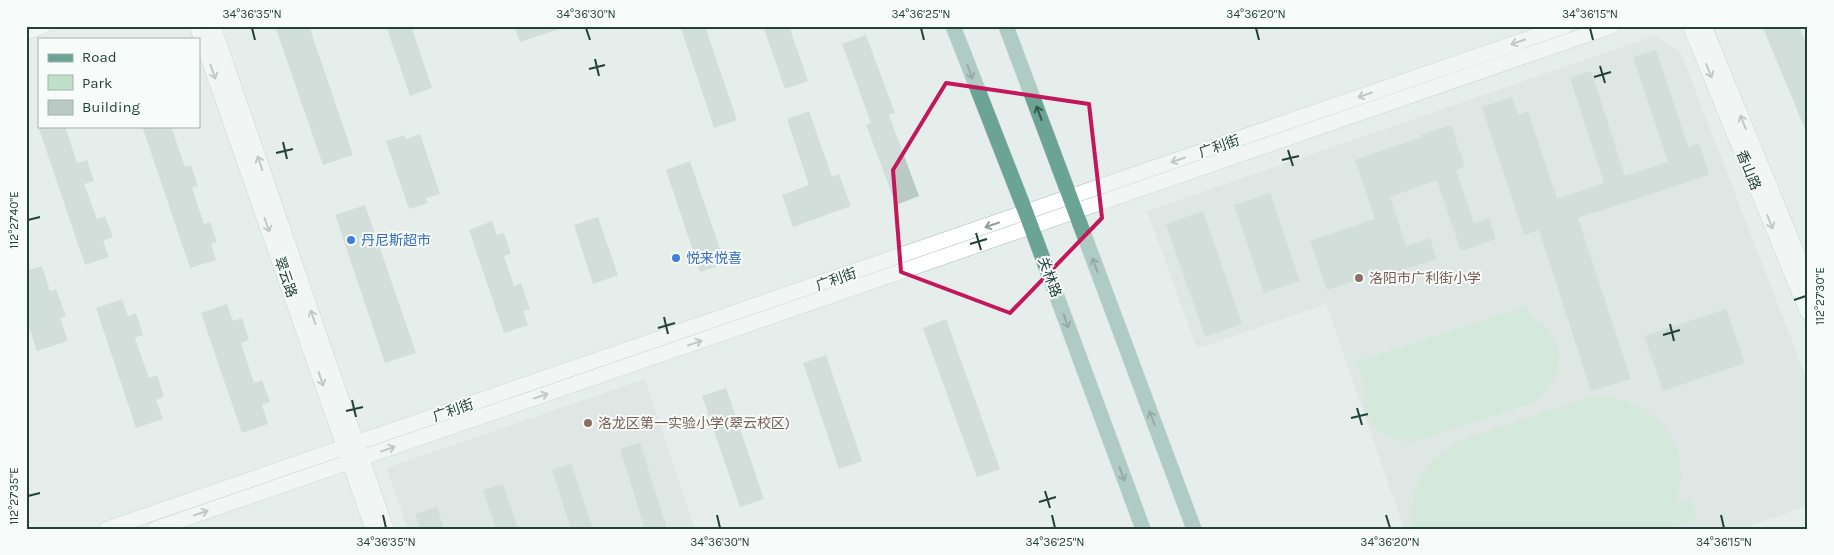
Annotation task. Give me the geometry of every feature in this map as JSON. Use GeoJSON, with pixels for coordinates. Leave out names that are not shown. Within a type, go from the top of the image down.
{"type":"FeatureCollection","features":[{"type":"Feature","properties":{"kind":"main road","name":"关林路"},"geometry":{"type":"LineString","coordinates":[[953,26],[1029,220],[1142,529]]}},
{"type":"Feature","properties":{"kind":"main road"},"geometry":{"type":"LineString","coordinates":[[1006,26],[1194,529]]}},
{"type":"Feature","properties":{"kind":"street"},"geometry":{"type":"LineString","coordinates":[[26,32],[43,26]]}},
{"type":"Feature","properties":{"kind":"street","name":"翠云路"},"geometry":{"type":"LineString","coordinates":[[197,26],[351,445]]}},
{"type":"Feature","properties":{"kind":"street","name":"翠云路"},"geometry":{"type":"LineString","coordinates":[[213,26],[356,460],[373,529]]}},
{"type":"Feature","properties":{"kind":"street","name":"广利街"},"geometry":{"type":"LineString","coordinates":[[155,529],[356,460],[1072,205],[1564,26]]}},
{"type":"Feature","properties":{"kind":"street","name":"广利街"},"geometry":{"type":"LineString","coordinates":[[1072,205],[1612,26]]}},
{"type":"Feature","properties":{"kind":"street","name":"香山路"},"geometry":{"type":"LineString","coordinates":[[1690,26],[1808,313]]}},
{"type":"Feature","properties":{"kind":"street","name":"香山路"},"geometry":{"type":"LineString","coordinates":[[1704,26],[1808,280]]}},
{"type":"Feature","properties":{"kind":"street","name":"广利街"},"geometry":{"type":"LineString","coordinates":[[107,529],[351,445],[1029,220]]}},
{"type":"Feature","properties":{"kind":"street","name":"翠云路"},"geometry":{"type":"LineString","coordinates":[[356,460],[386,529]]}},
{"type":"Feature","properties":{"kind":"highlighted area"},"geometry":{"type":"Polygon","coordinates":[[[946,83],[1089,104],[1102,218],[1010,313],[901,272],[893,170],[946,83]]]}},
{"type":"Feature","properties":{"kind":"shaded area"},"geometry":{"type":"Polygon","coordinates":[[[1654,36],[1680,51],[1808,382],[1808,506],[1741,529],[1404,529],[1326,304],[1197,349],[1147,211],[1654,36]]]}},
{"type":"Feature","properties":{"kind":"shaded area","name":"洛龙区第一实验小学(翠云校区)"},"geometry":{"type":"Polygon","coordinates":[[[645,379],[695,529],[408,529],[386,468],[645,379]]]}},
{"type":"Feature","properties":{"kind":"green space"},"geometry":{"type":"Polygon","coordinates":[[[1526,306],[1531,316],[1552,335],[1559,357],[1558,368],[1554,378],[1540,397],[1530,404],[1413,442],[1397,439],[1383,433],[1372,423],[1365,408],[1364,385],[1356,362],[1526,306]]]}},
{"type":"Feature","properties":{"kind":"green space"},"geometry":{"type":"Polygon","coordinates":[[[1600,397],[1621,400],[1639,407],[1655,417],[1667,430],[1676,446],[1680,464],[1681,483],[1676,504],[1690,499],[1697,519],[1669,529],[1413,529],[1413,501],[1416,488],[1429,466],[1449,448],[1461,441],[1586,398],[1600,397]]]}},
{"type":"Feature","properties":{"kind":"building"},"geometry":{"type":"Polygon","coordinates":[[[275,26],[309,26],[353,155],[323,165],[275,26]]]}},
{"type":"Feature","properties":{"kind":"building"},"geometry":{"type":"Polygon","coordinates":[[[386,26],[411,26],[432,88],[410,96],[386,26]]]}},
{"type":"Feature","properties":{"kind":"building"},"geometry":{"type":"Polygon","coordinates":[[[514,26],[562,26],[562,28],[520,42],[514,26]]]}},
{"type":"Feature","properties":{"kind":"building"},"geometry":{"type":"Polygon","coordinates":[[[680,26],[705,26],[737,120],[714,128],[680,26]]]}},
{"type":"Feature","properties":{"kind":"building"},"geometry":{"type":"Polygon","coordinates":[[[763,26],[789,26],[808,81],[785,89],[763,26]]]}},
{"type":"Feature","properties":{"kind":"building"},"geometry":{"type":"Polygon","coordinates":[[[1762,26],[1799,26],[1808,48],[1808,136],[1762,26]]]}},
{"type":"Feature","properties":{"kind":"building"},"geometry":{"type":"Polygon","coordinates":[[[866,35],[895,113],[889,115],[919,196],[896,205],[866,125],[871,123],[842,44],[866,35]]]}},
{"type":"Feature","properties":{"kind":"building"},"geometry":{"type":"Polygon","coordinates":[[[1656,50],[1688,147],[1699,143],[1709,175],[1578,218],[1631,379],[1591,391],[1539,230],[1524,235],[1482,107],[1512,97],[1518,115],[1528,111],[1557,199],[1604,183],[1570,78],[1591,71],[1625,176],[1668,162],[1633,57],[1656,50]]]}},
{"type":"Feature","properties":{"kind":"building"},"geometry":{"type":"Polygon","coordinates":[[[809,111],[832,177],[839,174],[851,206],[793,227],[782,195],[809,185],[787,119],[809,111]]]}},
{"type":"Feature","properties":{"kind":"building"},"geometry":{"type":"Polygon","coordinates":[[[1451,125],[1465,167],[1456,170],[1474,223],[1489,218],[1496,239],[1461,251],[1437,180],[1390,197],[1406,246],[1430,238],[1437,259],[1393,273],[1392,268],[1327,290],[1310,241],[1375,219],[1355,160],[1451,125]]]}},
{"type":"Feature","properties":{"kind":"building"},"geometry":{"type":"Polygon","coordinates":[[[39,128],[66,128],[77,163],[87,160],[94,181],[84,184],[97,219],[105,216],[113,237],[103,241],[109,257],[85,265],[39,128]]]}},
{"type":"Feature","properties":{"kind":"building"},"geometry":{"type":"Polygon","coordinates":[[[143,128],[172,128],[185,167],[191,165],[198,186],[192,188],[204,224],[210,222],[217,242],[211,244],[216,260],[190,268],[143,128]]]}},
{"type":"Feature","properties":{"kind":"building"},"geometry":{"type":"Polygon","coordinates":[[[420,134],[440,194],[426,198],[428,203],[409,209],[386,141],[405,135],[406,139],[420,134]]]}},
{"type":"Feature","properties":{"kind":"building"},"geometry":{"type":"Polygon","coordinates":[[[690,161],[725,264],[700,272],[666,170],[690,161]]]}},
{"type":"Feature","properties":{"kind":"building"},"geometry":{"type":"Polygon","coordinates":[[[1270,193],[1300,281],[1264,293],[1234,205],[1270,193]]]}},
{"type":"Feature","properties":{"kind":"building"},"geometry":{"type":"Polygon","coordinates":[[[365,205],[416,353],[385,363],[335,215],[365,205]]]}},
{"type":"Feature","properties":{"kind":"building"},"geometry":{"type":"Polygon","coordinates":[[[1203,211],[1242,324],[1205,337],[1166,224],[1203,211]]]}},
{"type":"Feature","properties":{"kind":"building"},"geometry":{"type":"Polygon","coordinates":[[[598,217],[618,275],[593,284],[574,225],[598,217]]]}},
{"type":"Feature","properties":{"kind":"building"},"geometry":{"type":"Polygon","coordinates":[[[492,221],[497,235],[504,233],[511,254],[504,256],[514,286],[521,283],[530,309],[523,311],[528,325],[504,333],[469,230],[492,221]]]}},
{"type":"Feature","properties":{"kind":"building"},"geometry":{"type":"Polygon","coordinates":[[[42,266],[50,291],[56,289],[66,316],[60,318],[68,341],[37,351],[26,318],[26,271],[42,266]]]}},
{"type":"Feature","properties":{"kind":"building"},"geometry":{"type":"Polygon","coordinates":[[[122,299],[128,316],[136,313],[143,335],[135,338],[149,378],[157,375],[164,397],[156,400],[163,419],[136,428],[96,308],[122,299]]]}},
{"type":"Feature","properties":{"kind":"building"},"geometry":{"type":"Polygon","coordinates":[[[227,304],[233,321],[242,318],[249,340],[241,343],[254,383],[262,380],[270,402],[262,405],[268,424],[242,433],[201,313],[227,304]]]}},
{"type":"Feature","properties":{"kind":"building"},"geometry":{"type":"Polygon","coordinates":[[[1726,309],[1745,363],[1663,391],[1644,336],[1726,309]]]}},
{"type":"Feature","properties":{"kind":"building"},"geometry":{"type":"Polygon","coordinates":[[[946,319],[1000,469],[977,477],[923,328],[946,319]]]}},
{"type":"Feature","properties":{"kind":"building"},"geometry":{"type":"Polygon","coordinates":[[[826,355],[862,461],[839,469],[803,363],[826,355]]]}},
{"type":"Feature","properties":{"kind":"building"},"geometry":{"type":"Polygon","coordinates":[[[726,388],[764,499],[740,507],[702,396],[726,388]]]}},
{"type":"Feature","properties":{"kind":"building"},"geometry":{"type":"Polygon","coordinates":[[[640,443],[667,529],[645,529],[620,449],[640,443]]]}},
{"type":"Feature","properties":{"kind":"building"},"geometry":{"type":"Polygon","coordinates":[[[571,464],[593,529],[571,529],[552,470],[571,464]]]}},
{"type":"Feature","properties":{"kind":"building"},"geometry":{"type":"Polygon","coordinates":[[[503,484],[518,529],[496,529],[483,490],[503,484]]]}},
{"type":"Feature","properties":{"kind":"building"},"geometry":{"type":"Polygon","coordinates":[[[437,507],[444,529],[420,529],[415,514],[437,507]]]}},
{"type":"Feature","properties":{"kind":"place","name":"丹尼斯超市"},"geometry":{"type":"Point","coordinates":[351,240]}},
{"type":"Feature","properties":{"kind":"place","name":"悦来悦喜"},"geometry":{"type":"Point","coordinates":[676,258]}},
{"type":"Feature","properties":{"kind":"place","name":"洛阳市广利街小学"},"geometry":{"type":"Point","coordinates":[1359,278]}},
{"type":"Feature","properties":{"kind":"place","name":"洛龙区第一实验小学(翠云校区)"},"geometry":{"type":"Point","coordinates":[588,423]}}]}
